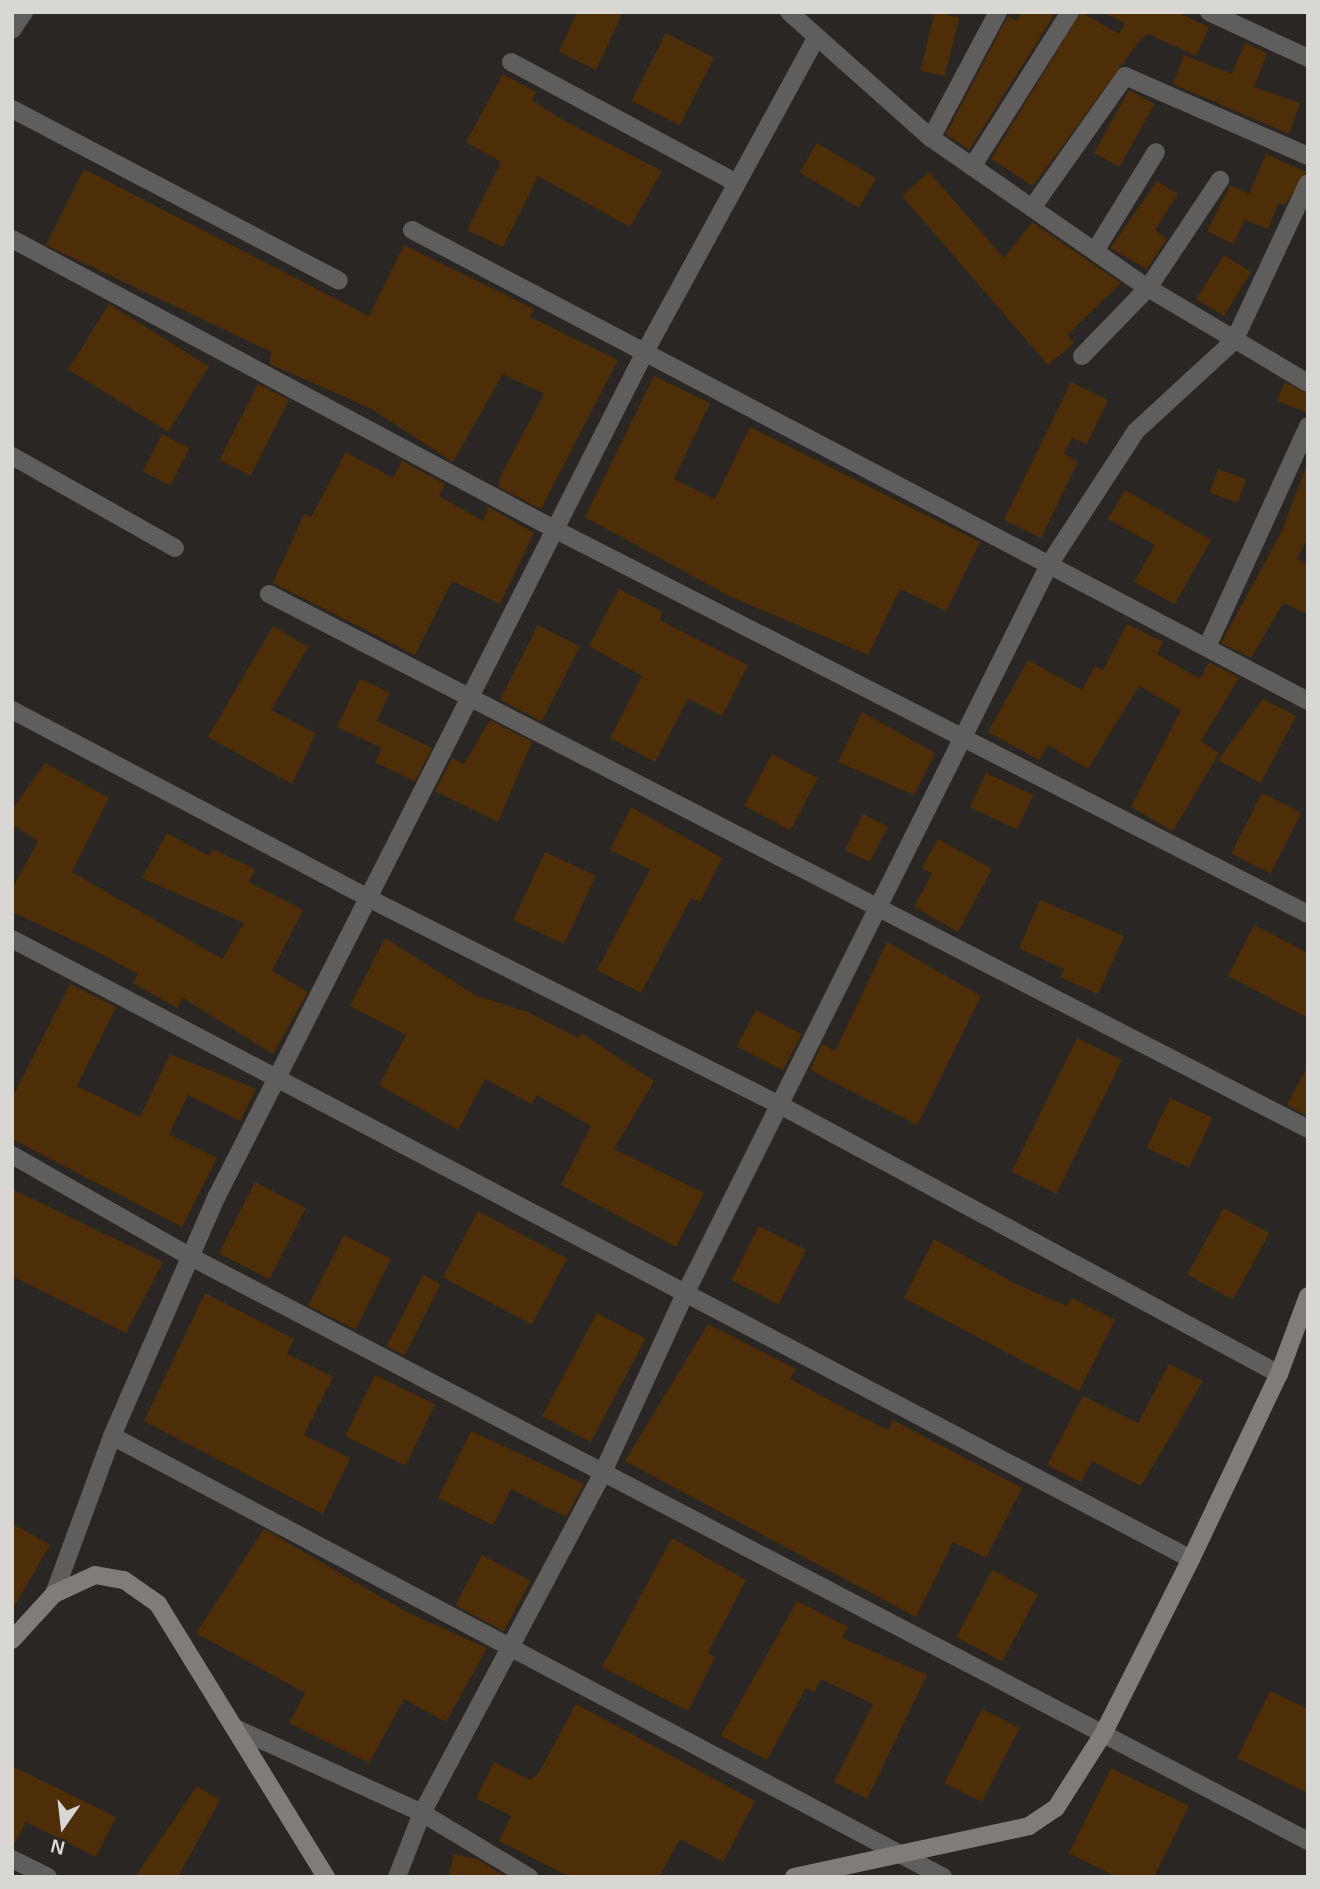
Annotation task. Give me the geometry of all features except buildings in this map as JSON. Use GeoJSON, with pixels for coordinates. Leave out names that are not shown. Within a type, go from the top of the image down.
{"type":"FeatureCollection","features":[{"type":"Feature","properties":{"kind":"street"},"geometry":{"type":"LineString","coordinates":[[12,30],[24,12]]}},
{"type":"Feature","properties":{"kind":"street"},"geometry":{"type":"LineString","coordinates":[[789,12],[931,138],[1147,288],[1308,383]]}},
{"type":"Feature","properties":{"kind":"street"},"geometry":{"type":"LineString","coordinates":[[931,138],[998,12]]}},
{"type":"Feature","properties":{"kind":"street"},"geometry":{"type":"LineString","coordinates":[[972,167],[1070,12]]}},
{"type":"Feature","properties":{"kind":"street"},"geometry":{"type":"LineString","coordinates":[[1209,12],[1308,58]]}},
{"type":"Feature","properties":{"kind":"street"},"geometry":{"type":"LineString","coordinates":[[12,1640],[54,1594],[112,1436],[191,1256],[276,1080],[646,351],[734,182],[816,38]]}},
{"type":"Feature","properties":{"kind":"street"},"geometry":{"type":"LineString","coordinates":[[511,62],[734,182]]}},
{"type":"Feature","properties":{"kind":"street"},"geometry":{"type":"LineString","coordinates":[[1032,208],[1125,76],[1308,156]]}},
{"type":"Feature","properties":{"kind":"street"},"geometry":{"type":"LineString","coordinates":[[12,109],[339,281]]}},
{"type":"Feature","properties":{"kind":"street"},"geometry":{"type":"LineString","coordinates":[[1095,251],[1156,152]]}},
{"type":"Feature","properties":{"kind":"street"},"geometry":{"type":"LineString","coordinates":[[1082,356],[1147,288],[1220,180]]}},
{"type":"Feature","properties":{"kind":"street"},"geometry":{"type":"LineString","coordinates":[[397,1877],[422,1812],[509,1642],[603,1472],[685,1294],[1049,563],[1136,431],[1234,341],[1308,183]]}},
{"type":"Feature","properties":{"kind":"street"},"geometry":{"type":"LineString","coordinates":[[412,230],[1308,701]]}},
{"type":"Feature","properties":{"kind":"street"},"geometry":{"type":"LineString","coordinates":[[12,239],[554,529],[1308,914]]}},
{"type":"Feature","properties":{"kind":"street"},"geometry":{"type":"LineString","coordinates":[[1207,647],[1308,426]]}},
{"type":"Feature","properties":{"kind":"street"},"geometry":{"type":"LineString","coordinates":[[12,456],[175,548]]}},
{"type":"Feature","properties":{"kind":"street"},"geometry":{"type":"LineString","coordinates":[[268,594],[874,910],[1308,1129]]}},
{"type":"Feature","properties":{"kind":"street"},"geometry":{"type":"LineString","coordinates":[[12,710],[370,899],[780,1105],[1279,1374]]}},
{"type":"Feature","properties":{"kind":"street"},"geometry":{"type":"LineString","coordinates":[[12,939],[1191,1559]]}},
{"type":"Feature","properties":{"kind":"street"},"geometry":{"type":"LineString","coordinates":[[12,1155],[191,1256],[1308,1841]]}},
{"type":"Feature","properties":{"kind":"street"},"geometry":{"type":"LineString","coordinates":[[794,1877],[1043,1819],[1103,1734],[1191,1559],[1279,1374],[1308,1296]]}},
{"type":"Feature","properties":{"kind":"street"},"geometry":{"type":"LineString","coordinates":[[112,1436],[509,1642],[890,1853],[943,1877]]}},
{"type":"Feature","properties":{"kind":"street"},"geometry":{"type":"LineString","coordinates":[[54,1594],[95,1575],[124,1580],[146,1596],[235,1728],[326,1877]]}},
{"type":"Feature","properties":{"kind":"street"},"geometry":{"type":"LineString","coordinates":[[235,1728],[422,1812],[529,1877]]}},
{"type":"Feature","properties":{"kind":"street"},"geometry":{"type":"LineString","coordinates":[[12,1859],[48,1877]]}}]}
